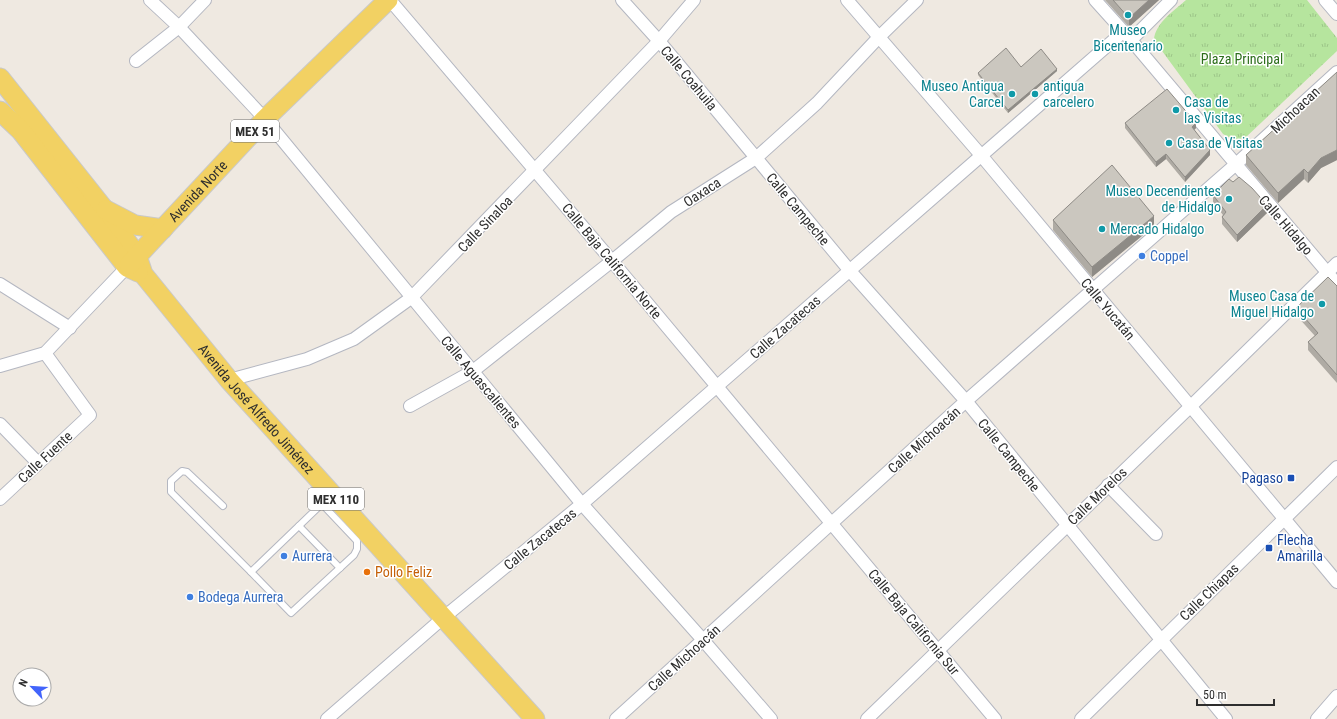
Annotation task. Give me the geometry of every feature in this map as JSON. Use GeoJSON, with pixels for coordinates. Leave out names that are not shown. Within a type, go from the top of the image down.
{"type":"FeatureCollection","features":[{"type":"Feature","properties":{"kind":"main road","name":"Avenida Norte"},"geometry":{"type":"LineString","coordinates":[[136,266],[163,229],[265,119],[389,0]]}},
{"type":"Feature","properties":{"kind":"main road"},"geometry":{"type":"LineString","coordinates":[[0,78],[27,125],[136,266]]}},
{"type":"Feature","properties":{"kind":"main road"},"geometry":{"type":"LineString","coordinates":[[0,111],[27,125],[104,209],[136,266]]}},
{"type":"Feature","properties":{"kind":"main road"},"geometry":{"type":"LineString","coordinates":[[104,209],[135,225],[163,229]]}},
{"type":"Feature","properties":{"kind":"main road","name":"Avenida José Alfredo Jiménez"},"geometry":{"type":"LineString","coordinates":[[136,266],[327,499],[443,618],[535,719]]}},
{"type":"Feature","properties":{"kind":"street","name":"Calle Aguascalientes"},"geometry":{"type":"LineString","coordinates":[[150,0],[179,27],[265,119],[582,504],[771,719]]}},
{"type":"Feature","properties":{"kind":"street"},"geometry":{"type":"LineString","coordinates":[[136,61],[179,27],[205,0]]}},
{"type":"Feature","properties":{"kind":"street","name":"Calle Baja California Norte"},"geometry":{"type":"LineString","coordinates":[[389,0],[612,261],[831,525]]}},
{"type":"Feature","properties":{"kind":"street","name":"Calle Coahuila"},"geometry":{"type":"LineString","coordinates":[[622,0],[659,41],[756,158]]}},
{"type":"Feature","properties":{"kind":"street","name":"Calle Sinaloa"},"geometry":{"type":"LineString","coordinates":[[229,380],[307,358],[354,339],[412,298],[659,41],[694,0]]}},
{"type":"Feature","properties":{"kind":"street","name":"Calle Yucatán"},"geometry":{"type":"LineString","coordinates":[[847,0],[980,154],[1092,291],[1337,582]]}},
{"type":"Feature","properties":{"kind":"street","name":"Oaxaca"},"geometry":{"type":"LineString","coordinates":[[410,406],[473,371],[612,261],[671,212],[756,158],[817,103],[878,37],[917,0]]}},
{"type":"Feature","properties":{"kind":"street","name":"Calle Hidalgo"},"geometry":{"type":"LineString","coordinates":[[1095,0],[1337,284]]}},
{"type":"Feature","properties":{"kind":"street","name":"Calle Zacatecas"},"geometry":{"type":"LineString","coordinates":[[327,719],[443,618],[582,504],[850,271],[980,154],[1171,0]]}},
{"type":"Feature","properties":{"kind":"street"},"geometry":{"type":"LineString","coordinates":[[1325,0],[1337,14]]}},
{"type":"Feature","properties":{"kind":"street","name":"Michoacan"},"geometry":{"type":"LineString","coordinates":[[1235,165],[1337,72]]}},
{"type":"Feature","properties":{"kind":"street","name":"Calle Campeche"},"geometry":{"type":"LineString","coordinates":[[756,158],[850,271],[966,401],[1226,719]]}},
{"type":"Feature","properties":{"kind":"street","name":"Calle Michoacán"},"geometry":{"type":"LineString","coordinates":[[616,719],[966,401],[1235,165]]}},
{"type":"Feature","properties":{"kind":"street","name":"Calle Morelos"},"geometry":{"type":"LineString","coordinates":[[867,719],[939,651],[1066,525],[1190,407],[1337,263]]}},
{"type":"Feature","properties":{"kind":"street","name":"Avenida Norte"},"geometry":{"type":"LineString","coordinates":[[0,366],[45,352],[136,266]]}},
{"type":"Feature","properties":{"kind":"street"},"geometry":{"type":"LineString","coordinates":[[0,284],[70,328]]}},
{"type":"Feature","properties":{"kind":"street","name":"Calle Fuente"},"geometry":{"type":"LineString","coordinates":[[0,499],[90,415],[45,352]]}},
{"type":"Feature","properties":{"kind":"street"},"geometry":{"type":"LineString","coordinates":[[0,424],[38,463]]}},
{"type":"Feature","properties":{"kind":"street","name":"Calle Chiapas"},"geometry":{"type":"LineString","coordinates":[[1081,719],[1337,467]]}},
{"type":"Feature","properties":{"kind":"street"},"geometry":{"type":"LineString","coordinates":[[1108,485],[1156,534]]}},
{"type":"Feature","properties":{"kind":"street","name":"Calle Baja California Sur"},"geometry":{"type":"LineString","coordinates":[[831,525],[996,719]]}},
{"type":"Feature","properties":{"kind":"street"},"geometry":{"type":"LineString","coordinates":[[1317,719],[1337,696]]}},
{"type":"Feature","properties":{"kind":"lane"},"geometry":{"type":"LineString","coordinates":[[223,506],[187,472],[182,471],[171,481],[171,492],[291,613],[354,555],[357,549],[357,541],[327,499],[251,572]]}},
{"type":"Feature","properties":{"kind":"lane"},"geometry":{"type":"LineString","coordinates":[[299,526],[340,568]]}},
{"type":"Feature","properties":{"kind":"green space","name":"Plaza Principal"},"geometry":{"type":"Polygon","coordinates":[[[1186,0],[1307,0],[1337,38],[1337,51],[1245,138],[1234,140],[1223,134],[1154,40],[1155,34],[1161,23],[1186,0]]]}},
{"type":"Feature","properties":{"kind":"building"},"geometry":{"type":"Polygon","coordinates":[[[1113,0],[1149,0],[1129,18],[1113,0]]]}},
{"type":"Feature","properties":{"kind":"building","name":"Museo Antigua Carcel"},"geometry":{"type":"Polygon","coordinates":[[[1006,48],[1021,67],[1041,49],[1057,69],[1008,110],[978,73],[1006,48]]]}},
{"type":"Feature","properties":{"kind":"building"},"geometry":{"type":"Polygon","coordinates":[[[1337,72],[1337,150],[1321,158],[1308,173],[1304,169],[1278,193],[1246,155],[1337,72]]]}},
{"type":"Feature","properties":{"kind":"building","name":"Casa de Visitas"},"geometry":{"type":"Polygon","coordinates":[[[1167,89],[1196,123],[1192,127],[1210,150],[1185,177],[1166,154],[1156,162],[1125,123],[1167,89]]]}},
{"type":"Feature","properties":{"kind":"building","name":"Mercado Hidalgo"},"geometry":{"type":"Polygon","coordinates":[[[1112,165],[1154,216],[1092,267],[1053,220],[1112,165]]]}},
{"type":"Feature","properties":{"kind":"building"},"geometry":{"type":"Polygon","coordinates":[[[1239,177],[1252,188],[1267,205],[1237,235],[1222,217],[1226,212],[1213,195],[1229,179],[1233,182],[1239,177]]]}},
{"type":"Feature","properties":{"kind":"building"},"geometry":{"type":"Polygon","coordinates":[[[1328,277],[1337,286],[1337,375],[1308,342],[1318,333],[1296,308],[1328,277]]]}},
{"type":"Feature","properties":{"kind":"place","name":"Museo Bicentenario"},"geometry":{"type":"Point","coordinates":[1128,15]}},
{"type":"Feature","properties":{"kind":"place","name":"Museo Antigua Carcel"},"geometry":{"type":"Point","coordinates":[1012,94]}},
{"type":"Feature","properties":{"kind":"place","name":"antigua carcelero"},"geometry":{"type":"Point","coordinates":[1035,94]}},
{"type":"Feature","properties":{"kind":"place","name":"Casa de las Visitas"},"geometry":{"type":"Point","coordinates":[1176,110]}},
{"type":"Feature","properties":{"kind":"place","name":"Casa de Visitas"},"geometry":{"type":"Point","coordinates":[1169,143]}},
{"type":"Feature","properties":{"kind":"place","name":"Museo Decendientes de Hidalgo"},"geometry":{"type":"Point","coordinates":[1229,199]}},
{"type":"Feature","properties":{"kind":"place","name":"Mercado Hidalgo"},"geometry":{"type":"Point","coordinates":[1102,229]}},
{"type":"Feature","properties":{"kind":"place","name":"Coppel"},"geometry":{"type":"Point","coordinates":[1142,256]}},
{"type":"Feature","properties":{"kind":"place","name":"Museo Casa de Miguel Hidalgo"},"geometry":{"type":"Point","coordinates":[1322,304]}},
{"type":"Feature","properties":{"kind":"place","name":"Pagaso"},"geometry":{"type":"Point","coordinates":[1291,478]}},
{"type":"Feature","properties":{"kind":"place","name":"Flecha Amarilla"},"geometry":{"type":"Point","coordinates":[1269,548]}},
{"type":"Feature","properties":{"kind":"place","name":"Aurrera"},"geometry":{"type":"Point","coordinates":[284,556]}},
{"type":"Feature","properties":{"kind":"place","name":"Pollo Feliz"},"geometry":{"type":"Point","coordinates":[367,572]}},
{"type":"Feature","properties":{"kind":"place","name":"Bodega Aurrera"},"geometry":{"type":"Point","coordinates":[190,597]}}]}
